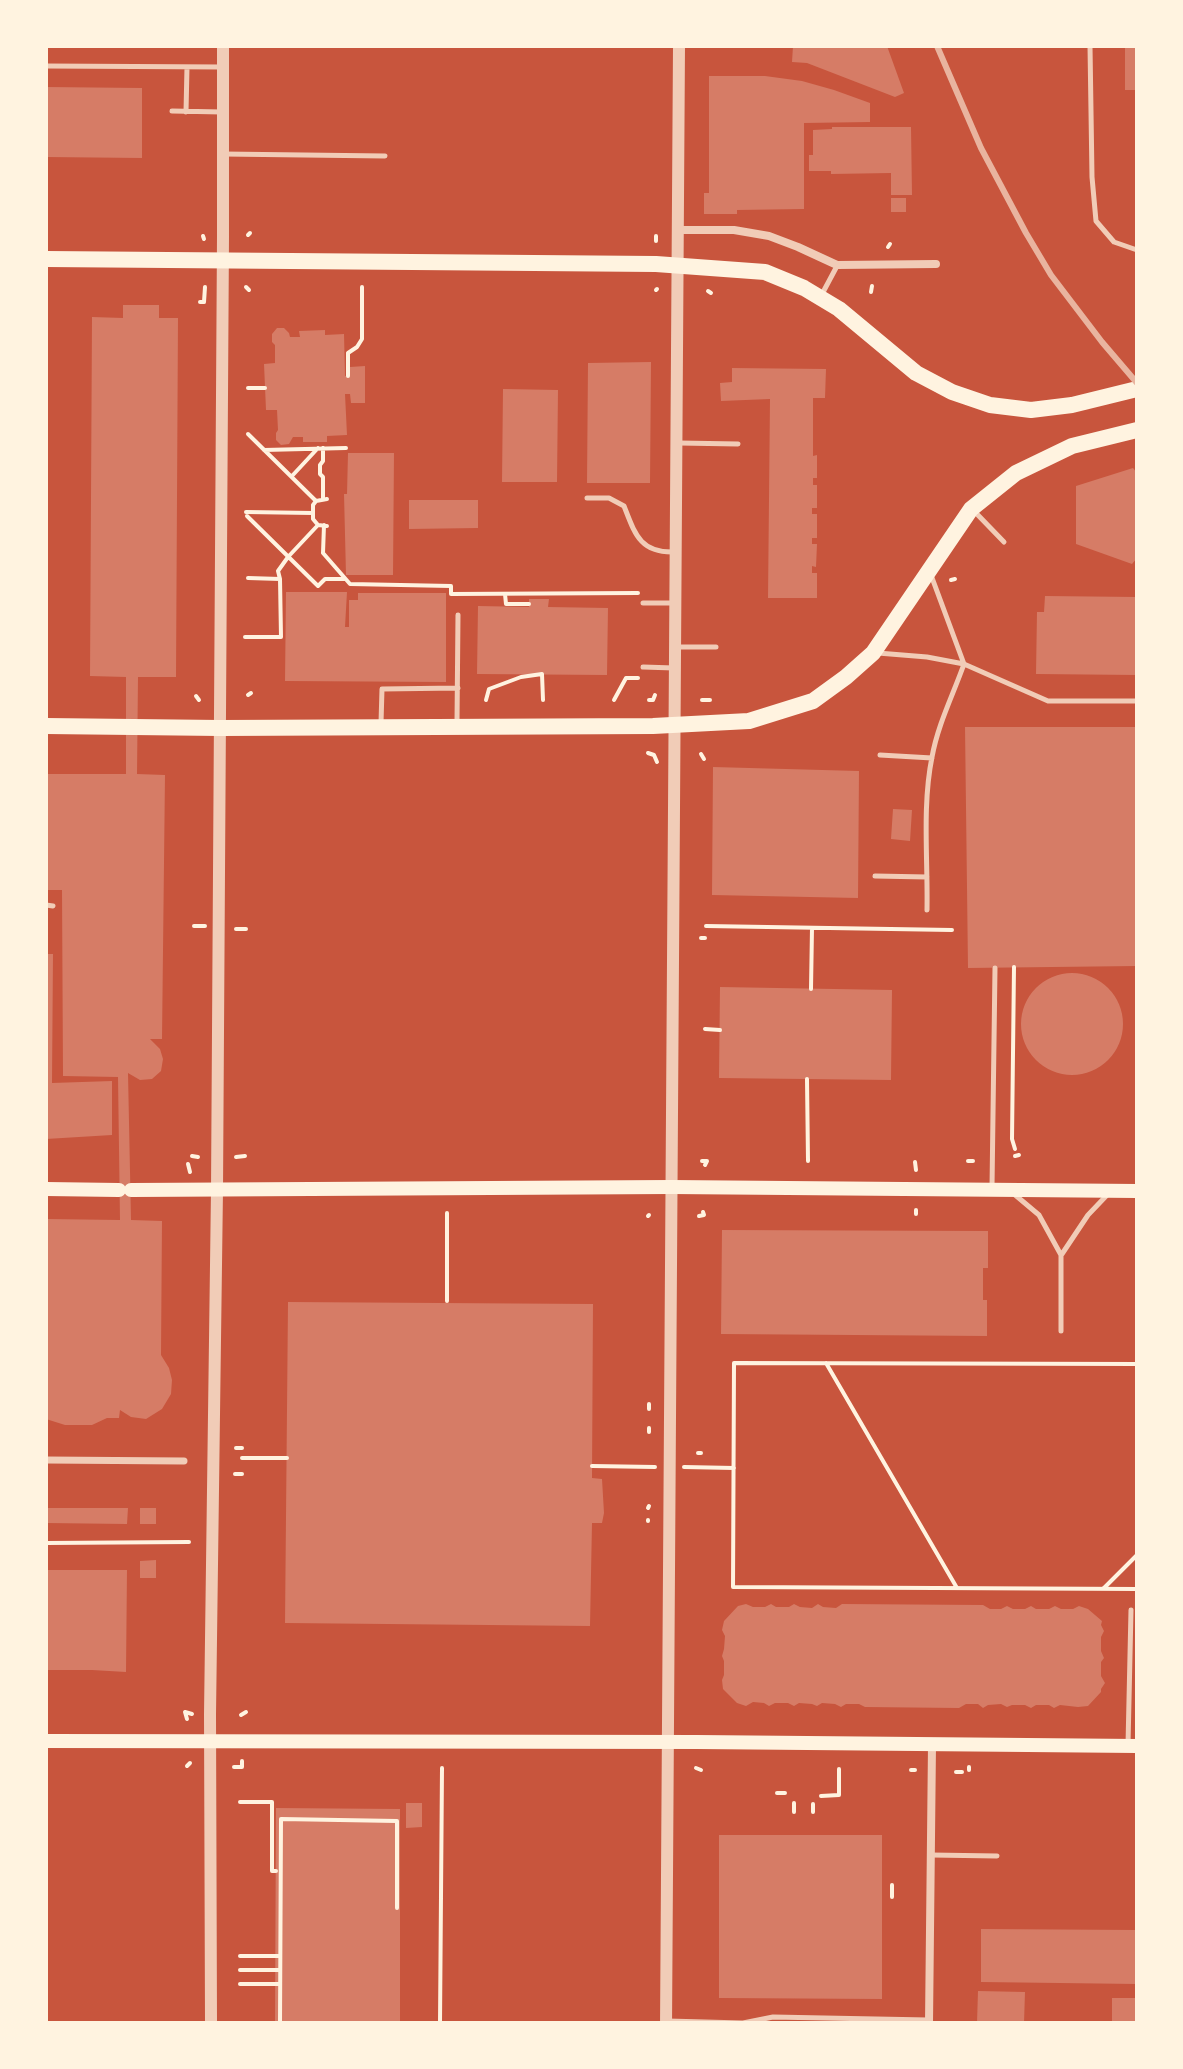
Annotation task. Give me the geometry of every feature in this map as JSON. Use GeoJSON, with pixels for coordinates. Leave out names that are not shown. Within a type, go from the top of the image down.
{"type":"FeatureCollection","features":[{"type":"Feature","properties":{"kind":"main road"},"geometry":{"type":"LineString","coordinates":[[46,259],[677,264],[765,272],[804,288],[839,309],[916,373],[952,392],[990,405],[1031,410],[1072,405],[1137,389]]}},
{"type":"Feature","properties":{"kind":"main road"},"geometry":{"type":"LineString","coordinates":[[46,726],[674,725],[749,721],[813,701],[873,653],[971,509],[1016,473],[1072,446],[1137,430]]}},
{"type":"Feature","properties":{"kind":"main road"},"geometry":{"type":"LineString","coordinates":[[46,1189],[671,1187],[1137,1191]]}},
{"type":"Feature","properties":{"kind":"main road"},"geometry":{"type":"LineString","coordinates":[[46,1741],[1133,1746]]}},
{"type":"Feature","properties":{"kind":"street"},"geometry":{"type":"LineString","coordinates":[[211,2023],[210,1742],[217,1190],[223,46]]}},
{"type":"Feature","properties":{"kind":"street"},"geometry":{"type":"LineString","coordinates":[[666,2022],[679,46]]}},
{"type":"Feature","properties":{"kind":"street"},"geometry":{"type":"LineString","coordinates":[[678,230],[734,230],[769,236],[837,265],[936,264]]}},
{"type":"Feature","properties":{"kind":"street"},"geometry":{"type":"LineString","coordinates":[[46,1460],[184,1461]]}},
{"type":"Feature","properties":{"kind":"street"},"geometry":{"type":"LineString","coordinates":[[929,2022],[932,1745]]}},
{"type":"Feature","properties":{"kind":"lane"},"geometry":{"type":"LineString","coordinates":[[1090,46],[1092,177],[1096,221],[1114,242],[1137,250]]}},
{"type":"Feature","properties":{"kind":"lane"},"geometry":{"type":"LineString","coordinates":[[46,66],[223,67]]}},
{"type":"Feature","properties":{"kind":"lane"},"geometry":{"type":"LineString","coordinates":[[186,112],[187,67]]}},
{"type":"Feature","properties":{"kind":"lane"},"geometry":{"type":"LineString","coordinates":[[172,111],[223,112]]}},
{"type":"Feature","properties":{"kind":"lane"},"geometry":{"type":"LineString","coordinates":[[222,154],[385,156]]}},
{"type":"Feature","properties":{"kind":"lane"},"geometry":{"type":"LineString","coordinates":[[820,297],[837,265]]}},
{"type":"Feature","properties":{"kind":"lane"},"geometry":{"type":"LineString","coordinates":[[676,443],[738,444]]}},
{"type":"Feature","properties":{"kind":"lane"},"geometry":{"type":"LineString","coordinates":[[587,498],[609,498],[624,506],[634,531],[649,550],[675,552]]}},
{"type":"Feature","properties":{"kind":"lane"},"geometry":{"type":"LineString","coordinates":[[971,509],[1004,542]]}},
{"type":"Feature","properties":{"kind":"lane"},"geometry":{"type":"LineString","coordinates":[[927,910],[928,802],[932,758],[942,716],[964,664],[929,571]]}},
{"type":"Feature","properties":{"kind":"lane"},"geometry":{"type":"LineString","coordinates":[[643,603],[675,604]]}},
{"type":"Feature","properties":{"kind":"lane"},"geometry":{"type":"LineString","coordinates":[[457,725],[458,615]]}},
{"type":"Feature","properties":{"kind":"lane"},"geometry":{"type":"LineString","coordinates":[[675,647],[716,647]]}},
{"type":"Feature","properties":{"kind":"lane"},"geometry":{"type":"LineString","coordinates":[[873,653],[927,657],[964,664],[1048,701],[1137,701]]}},
{"type":"Feature","properties":{"kind":"lane"},"geometry":{"type":"LineString","coordinates":[[643,667],[675,668]]}},
{"type":"Feature","properties":{"kind":"lane"},"geometry":{"type":"LineString","coordinates":[[381,726],[382,689],[458,688]]}},
{"type":"Feature","properties":{"kind":"lane"},"geometry":{"type":"LineString","coordinates":[[880,755],[932,758]]}},
{"type":"Feature","properties":{"kind":"lane"},"geometry":{"type":"LineString","coordinates":[[875,876],[927,877]]}},
{"type":"Feature","properties":{"kind":"lane"},"geometry":{"type":"LineString","coordinates":[[995,968],[1000,1189],[1039,1215],[1061,1255],[1061,1331]]}},
{"type":"Feature","properties":{"kind":"lane"},"geometry":{"type":"LineString","coordinates":[[1061,1255],[1088,1215],[1112,1190]]}},
{"type":"Feature","properties":{"kind":"lane"},"geometry":{"type":"LineString","coordinates":[[1131,1610],[1133,1746]]}},
{"type":"Feature","properties":{"kind":"lane"},"geometry":{"type":"LineString","coordinates":[[931,1855],[997,1856]]}},
{"type":"Feature","properties":{"kind":"lane"},"geometry":{"type":"LineString","coordinates":[[666,2022],[743,2023],[773,2017],[929,2022]]}},
{"type":"Feature","properties":{"kind":"path"},"geometry":{"type":"LineString","coordinates":[[200,302],[204,302],[205,287]]}},
{"type":"Feature","properties":{"kind":"path"},"geometry":{"type":"LineString","coordinates":[[348,376],[348,353],[362,339],[362,287]]}},
{"type":"Feature","properties":{"kind":"path"},"geometry":{"type":"LineString","coordinates":[[248,388],[265,388]]}},
{"type":"Feature","properties":{"kind":"path"},"geometry":{"type":"LineString","coordinates":[[248,434],[316,501]]}},
{"type":"Feature","properties":{"kind":"path"},"geometry":{"type":"LineString","coordinates":[[314,442],[323,461],[320,474],[325,499],[313,505],[313,519],[323,525]]}},
{"type":"Feature","properties":{"kind":"path"},"geometry":{"type":"LineString","coordinates":[[291,477],[318,448]]}},
{"type":"Feature","properties":{"kind":"path"},"geometry":{"type":"LineString","coordinates":[[264,450],[346,448]]}},
{"type":"Feature","properties":{"kind":"path"},"geometry":{"type":"LineString","coordinates":[[313,513],[246,514],[318,586],[325,579],[346,579]]}},
{"type":"Feature","properties":{"kind":"path"},"geometry":{"type":"LineString","coordinates":[[245,637],[281,637],[278,571],[288,557],[323,525]]}},
{"type":"Feature","properties":{"kind":"path"},"geometry":{"type":"LineString","coordinates":[[323,525],[323,553],[350,584],[451,586],[451,594],[538,596],[641,593]]}},
{"type":"Feature","properties":{"kind":"path"},"geometry":{"type":"LineString","coordinates":[[248,578],[280,579]]}},
{"type":"Feature","properties":{"kind":"path"},"geometry":{"type":"LineString","coordinates":[[505,593],[506,604],[529,604]]}},
{"type":"Feature","properties":{"kind":"path"},"geometry":{"type":"LineString","coordinates":[[486,700],[489,689],[521,677],[542,674],[543,700]]}},
{"type":"Feature","properties":{"kind":"path"},"geometry":{"type":"LineString","coordinates":[[614,700],[626,678]]}},
{"type":"Feature","properties":{"kind":"path"},"geometry":{"type":"LineString","coordinates":[[649,700],[653,700],[655,695]]}},
{"type":"Feature","properties":{"kind":"path"},"geometry":{"type":"LineString","coordinates":[[702,700],[710,700]]}},
{"type":"Feature","properties":{"kind":"path"},"geometry":{"type":"LineString","coordinates":[[648,753],[654,755],[657,762]]}},
{"type":"Feature","properties":{"kind":"path"},"geometry":{"type":"LineString","coordinates":[[706,926],[952,930]]}},
{"type":"Feature","properties":{"kind":"path"},"geometry":{"type":"LineString","coordinates":[[811,989],[812,928]]}},
{"type":"Feature","properties":{"kind":"path"},"geometry":{"type":"LineString","coordinates":[[236,929],[246,929]]}},
{"type":"Feature","properties":{"kind":"path"},"geometry":{"type":"LineString","coordinates":[[1014,967],[1012,1139],[1015,1149]]}},
{"type":"Feature","properties":{"kind":"path"},"geometry":{"type":"LineString","coordinates":[[705,1029],[720,1030]]}},
{"type":"Feature","properties":{"kind":"path"},"geometry":{"type":"LineString","coordinates":[[807,1079],[808,1161]]}},
{"type":"Feature","properties":{"kind":"path"},"geometry":{"type":"LineString","coordinates":[[236,1157],[246,1160]]}},
{"type":"Feature","properties":{"kind":"path"},"geometry":{"type":"LineString","coordinates":[[915,1162],[916,1170]]}},
{"type":"Feature","properties":{"kind":"path"},"geometry":{"type":"LineString","coordinates":[[188,1164],[190,1172]]}},
{"type":"Feature","properties":{"kind":"path"},"geometry":{"type":"LineString","coordinates":[[447,1213],[447,1301]]}},
{"type":"Feature","properties":{"kind":"path"},"geometry":{"type":"LineString","coordinates":[[1137,1364],[734,1363],[733,1587],[1137,1589]]}},
{"type":"Feature","properties":{"kind":"path"},"geometry":{"type":"LineString","coordinates":[[826,1363],[957,1588]]}},
{"type":"Feature","properties":{"kind":"path"},"geometry":{"type":"LineString","coordinates":[[242,1458],[287,1458]]}},
{"type":"Feature","properties":{"kind":"path"},"geometry":{"type":"LineString","coordinates":[[46,1543],[189,1542]]}},
{"type":"Feature","properties":{"kind":"path"},"geometry":{"type":"LineString","coordinates":[[1103,1589],[1137,1555]]}},
{"type":"Feature","properties":{"kind":"path"},"geometry":{"type":"LineString","coordinates":[[187,1719],[185,1712],[192,1714]]}},
{"type":"Feature","properties":{"kind":"path"},"geometry":{"type":"LineString","coordinates":[[234,1767],[242,1767],[242,1761]]}},
{"type":"Feature","properties":{"kind":"path"},"geometry":{"type":"LineString","coordinates":[[440,2023],[442,1768]]}},
{"type":"Feature","properties":{"kind":"path"},"geometry":{"type":"LineString","coordinates":[[821,1796],[839,1795],[839,1769]]}},
{"type":"Feature","properties":{"kind":"path"},"geometry":{"type":"LineString","coordinates":[[777,1793],[785,1793]]}},
{"type":"Feature","properties":{"kind":"path"},"geometry":{"type":"LineString","coordinates":[[240,1802],[272,1802],[272,1871],[276,1871]]}},
{"type":"Feature","properties":{"kind":"path"},"geometry":{"type":"LineString","coordinates":[[794,1803],[794,1812]]}},
{"type":"Feature","properties":{"kind":"path"},"geometry":{"type":"LineString","coordinates":[[813,1804],[813,1812]]}},
{"type":"Feature","properties":{"kind":"path"},"geometry":{"type":"LineString","coordinates":[[280,2023],[281,1819],[397,1821],[397,1908]]}},
{"type":"Feature","properties":{"kind":"path"},"geometry":{"type":"LineString","coordinates":[[892,1885],[892,1897]]}},
{"type":"Feature","properties":{"kind":"path"},"geometry":{"type":"LineString","coordinates":[[240,1956],[280,1956]]}},
{"type":"Feature","properties":{"kind":"path"},"geometry":{"type":"LineString","coordinates":[[240,1970],[280,1970]]}},
{"type":"Feature","properties":{"kind":"path"},"geometry":{"type":"LineString","coordinates":[[240,1984],[280,1984]]}},
{"type":"Feature","properties":{"kind":"building"},"geometry":{"type":"Polygon","coordinates":[[[793,46],[887,46],[904,93],[895,97],[807,63],[792,62],[793,46]]]}},
{"type":"Feature","properties":{"kind":"building"},"geometry":{"type":"Polygon","coordinates":[[[1125,46],[1137,46],[1137,90],[1125,90],[1125,46]]]}},
{"type":"Feature","properties":{"kind":"building"},"geometry":{"type":"Polygon","coordinates":[[[709,76],[765,76],[802,81],[834,90],[870,103],[870,122],[804,123],[804,209],[704,214],[704,193],[709,193],[709,76]]]}},
{"type":"Feature","properties":{"kind":"building"},"geometry":{"type":"Polygon","coordinates":[[[46,87],[142,88],[142,158],[46,157],[46,87]]]}},
{"type":"Feature","properties":{"kind":"building"},"geometry":{"type":"Polygon","coordinates":[[[832,127],[911,127],[912,195],[891,195],[891,173],[831,174],[831,171],[809,171],[809,155],[813,155],[813,130],[832,127]]]}},
{"type":"Feature","properties":{"kind":"building"},"geometry":{"type":"Polygon","coordinates":[[[891,198],[906,198],[906,212],[891,212],[891,198]]]}},
{"type":"Feature","properties":{"kind":"building"},"geometry":{"type":"Polygon","coordinates":[[[123,305],[159,305],[159,318],[178,318],[176,677],[138,677],[137,774],[165,775],[162,1039],[150,1039],[160,1049],[163,1059],[161,1071],[152,1079],[140,1080],[128,1073],[131,1220],[162,1221],[161,1355],[172,1380],[171,1394],[162,1409],[146,1419],[131,1417],[120,1410],[119,1418],[107,1418],[92,1425],[65,1425],[46,1419],[46,1219],[120,1220],[118,1077],[63,1076],[62,890],[46,890],[46,774],[126,774],[126,677],[90,676],[92,317],[123,318],[123,305]]]}},
{"type":"Feature","properties":{"kind":"building"},"geometry":{"type":"Polygon","coordinates":[[[277,328],[284,328],[290,337],[300,337],[299,331],[325,330],[325,335],[344,334],[345,376],[350,375],[350,367],[365,366],[365,403],[351,403],[350,394],[345,394],[347,435],[327,436],[327,442],[303,442],[303,437],[293,437],[289,444],[281,445],[276,440],[277,410],[266,410],[264,364],[275,363],[272,334],[277,328]]]}},
{"type":"Feature","properties":{"kind":"building"},"geometry":{"type":"Polygon","coordinates":[[[651,362],[650,483],[587,483],[588,363],[651,362]]]}},
{"type":"Feature","properties":{"kind":"building"},"geometry":{"type":"Polygon","coordinates":[[[732,368],[826,369],[825,398],[813,398],[813,456],[817,455],[817,478],[813,478],[813,485],[817,485],[817,508],[812,508],[812,514],[817,514],[817,538],[812,538],[812,544],[817,544],[816,567],[812,566],[812,573],[817,573],[817,598],[768,598],[770,399],[721,401],[720,383],[732,382],[732,368]]]}},
{"type":"Feature","properties":{"kind":"building"},"geometry":{"type":"Polygon","coordinates":[[[503,389],[558,390],[557,482],[502,482],[503,389]]]}},
{"type":"Feature","properties":{"kind":"building"},"geometry":{"type":"Polygon","coordinates":[[[348,453],[394,453],[393,575],[346,575],[344,494],[347,494],[348,453]]]}},
{"type":"Feature","properties":{"kind":"building"},"geometry":{"type":"Polygon","coordinates":[[[1133,468],[1137,473],[1137,558],[1132,564],[1076,544],[1076,486],[1133,468]]]}},
{"type":"Feature","properties":{"kind":"building"},"geometry":{"type":"Polygon","coordinates":[[[409,500],[478,500],[478,528],[409,529],[409,500]]]}},
{"type":"Feature","properties":{"kind":"building"},"geometry":{"type":"Polygon","coordinates":[[[286,592],[347,592],[345,627],[349,627],[349,600],[358,600],[358,593],[446,593],[446,682],[285,681],[286,592]]]}},
{"type":"Feature","properties":{"kind":"building"},"geometry":{"type":"Polygon","coordinates":[[[1045,596],[1137,597],[1137,675],[1036,674],[1037,612],[1044,612],[1045,596]]]}},
{"type":"Feature","properties":{"kind":"building"},"geometry":{"type":"Polygon","coordinates":[[[529,599],[549,599],[548,607],[608,608],[607,675],[477,674],[478,606],[529,607],[529,599]]]}},
{"type":"Feature","properties":{"kind":"building"},"geometry":{"type":"Polygon","coordinates":[[[965,727],[1137,727],[1137,966],[968,968],[965,727]]]}},
{"type":"Feature","properties":{"kind":"building"},"geometry":{"type":"Polygon","coordinates":[[[713,767],[859,771],[858,898],[712,895],[713,767]]]}},
{"type":"Feature","properties":{"kind":"building"},"geometry":{"type":"Polygon","coordinates":[[[893,809],[912,810],[910,841],[891,839],[893,809]]]}},
{"type":"Feature","properties":{"kind":"building"},"geometry":{"type":"Polygon","coordinates":[[[46,954],[53,954],[52,1083],[112,1081],[112,1135],[46,1139],[46,954]]]}},
{"type":"Feature","properties":{"kind":"building"},"geometry":{"type":"Polygon","coordinates":[[[1072,973],[1091,977],[1108,988],[1119,1005],[1123,1024],[1119,1043],[1108,1060],[1091,1071],[1072,1075],[1053,1071],[1036,1060],[1025,1043],[1021,1024],[1025,1005],[1036,988],[1053,977],[1072,973]]]}},
{"type":"Feature","properties":{"kind":"building"},"geometry":{"type":"Polygon","coordinates":[[[720,987],[892,990],[891,1080],[719,1078],[720,987]]]}},
{"type":"Feature","properties":{"kind":"building"},"geometry":{"type":"Polygon","coordinates":[[[722,1230],[988,1231],[988,1268],[983,1268],[987,1336],[721,1334],[722,1230]]]}},
{"type":"Feature","properties":{"kind":"building"},"geometry":{"type":"Polygon","coordinates":[[[288,1302],[593,1304],[592,1478],[602,1479],[604,1513],[602,1523],[592,1523],[590,1626],[285,1623],[288,1302]]]}},
{"type":"Feature","properties":{"kind":"building"},"geometry":{"type":"Polygon","coordinates":[[[46,1508],[128,1508],[127,1524],[46,1523],[46,1508]]]}},
{"type":"Feature","properties":{"kind":"building"},"geometry":{"type":"Polygon","coordinates":[[[140,1508],[156,1508],[156,1524],[140,1524],[140,1508]]]}},
{"type":"Feature","properties":{"kind":"building"},"geometry":{"type":"Polygon","coordinates":[[[156,1560],[156,1578],[140,1578],[140,1561],[156,1560]]]}},
{"type":"Feature","properties":{"kind":"building"},"geometry":{"type":"Polygon","coordinates":[[[46,1570],[127,1570],[126,1672],[46,1670],[46,1570]]]}},
{"type":"Feature","properties":{"kind":"building"},"geometry":{"type":"Polygon","coordinates":[[[746,1604],[753,1607],[771,1604],[789,1607],[794,1604],[812,1608],[818,1604],[836,1608],[842,1604],[983,1605],[990,1609],[1007,1606],[1025,1609],[1031,1606],[1049,1609],[1055,1606],[1073,1609],[1079,1606],[1088,1609],[1102,1621],[1101,1651],[1104,1658],[1101,1676],[1105,1683],[1088,1706],[1078,1707],[1036,1705],[1031,1708],[1001,1704],[983,1708],[978,1704],[966,1704],[959,1708],[865,1707],[846,1704],[841,1707],[822,1703],[817,1706],[775,1703],[769,1706],[753,1702],[746,1706],[737,1703],[723,1689],[725,1636],[722,1630],[724,1621],[738,1606],[746,1604]]]}},
{"type":"Feature","properties":{"kind":"building"},"geometry":{"type":"Polygon","coordinates":[[[406,1803],[422,1803],[422,1827],[406,1828],[406,1803]]]}},
{"type":"Feature","properties":{"kind":"building"},"geometry":{"type":"Polygon","coordinates":[[[276,1808],[400,1809],[400,2023],[275,2023],[276,1808]]]}},
{"type":"Feature","properties":{"kind":"building"},"geometry":{"type":"Polygon","coordinates":[[[719,1835],[882,1835],[882,1999],[719,1998],[719,1835]]]}},
{"type":"Feature","properties":{"kind":"building"},"geometry":{"type":"Polygon","coordinates":[[[981,1929],[1137,1930],[1137,1984],[981,1982],[981,1929]]]}},
{"type":"Feature","properties":{"kind":"building"},"geometry":{"type":"Polygon","coordinates":[[[978,1991],[1025,1992],[1024,2023],[977,2023],[978,1991]]]}},
{"type":"Feature","properties":{"kind":"building"},"geometry":{"type":"Polygon","coordinates":[[[1112,1998],[1135,1998],[1135,2023],[1112,2023],[1112,1998]]]}},
{"type":"Feature","properties":{"kind":"railway"},"geometry":{"type":"LineString","coordinates":[[937,46],[981,148],[1026,233],[1051,275],[1137,383]]}}]}
